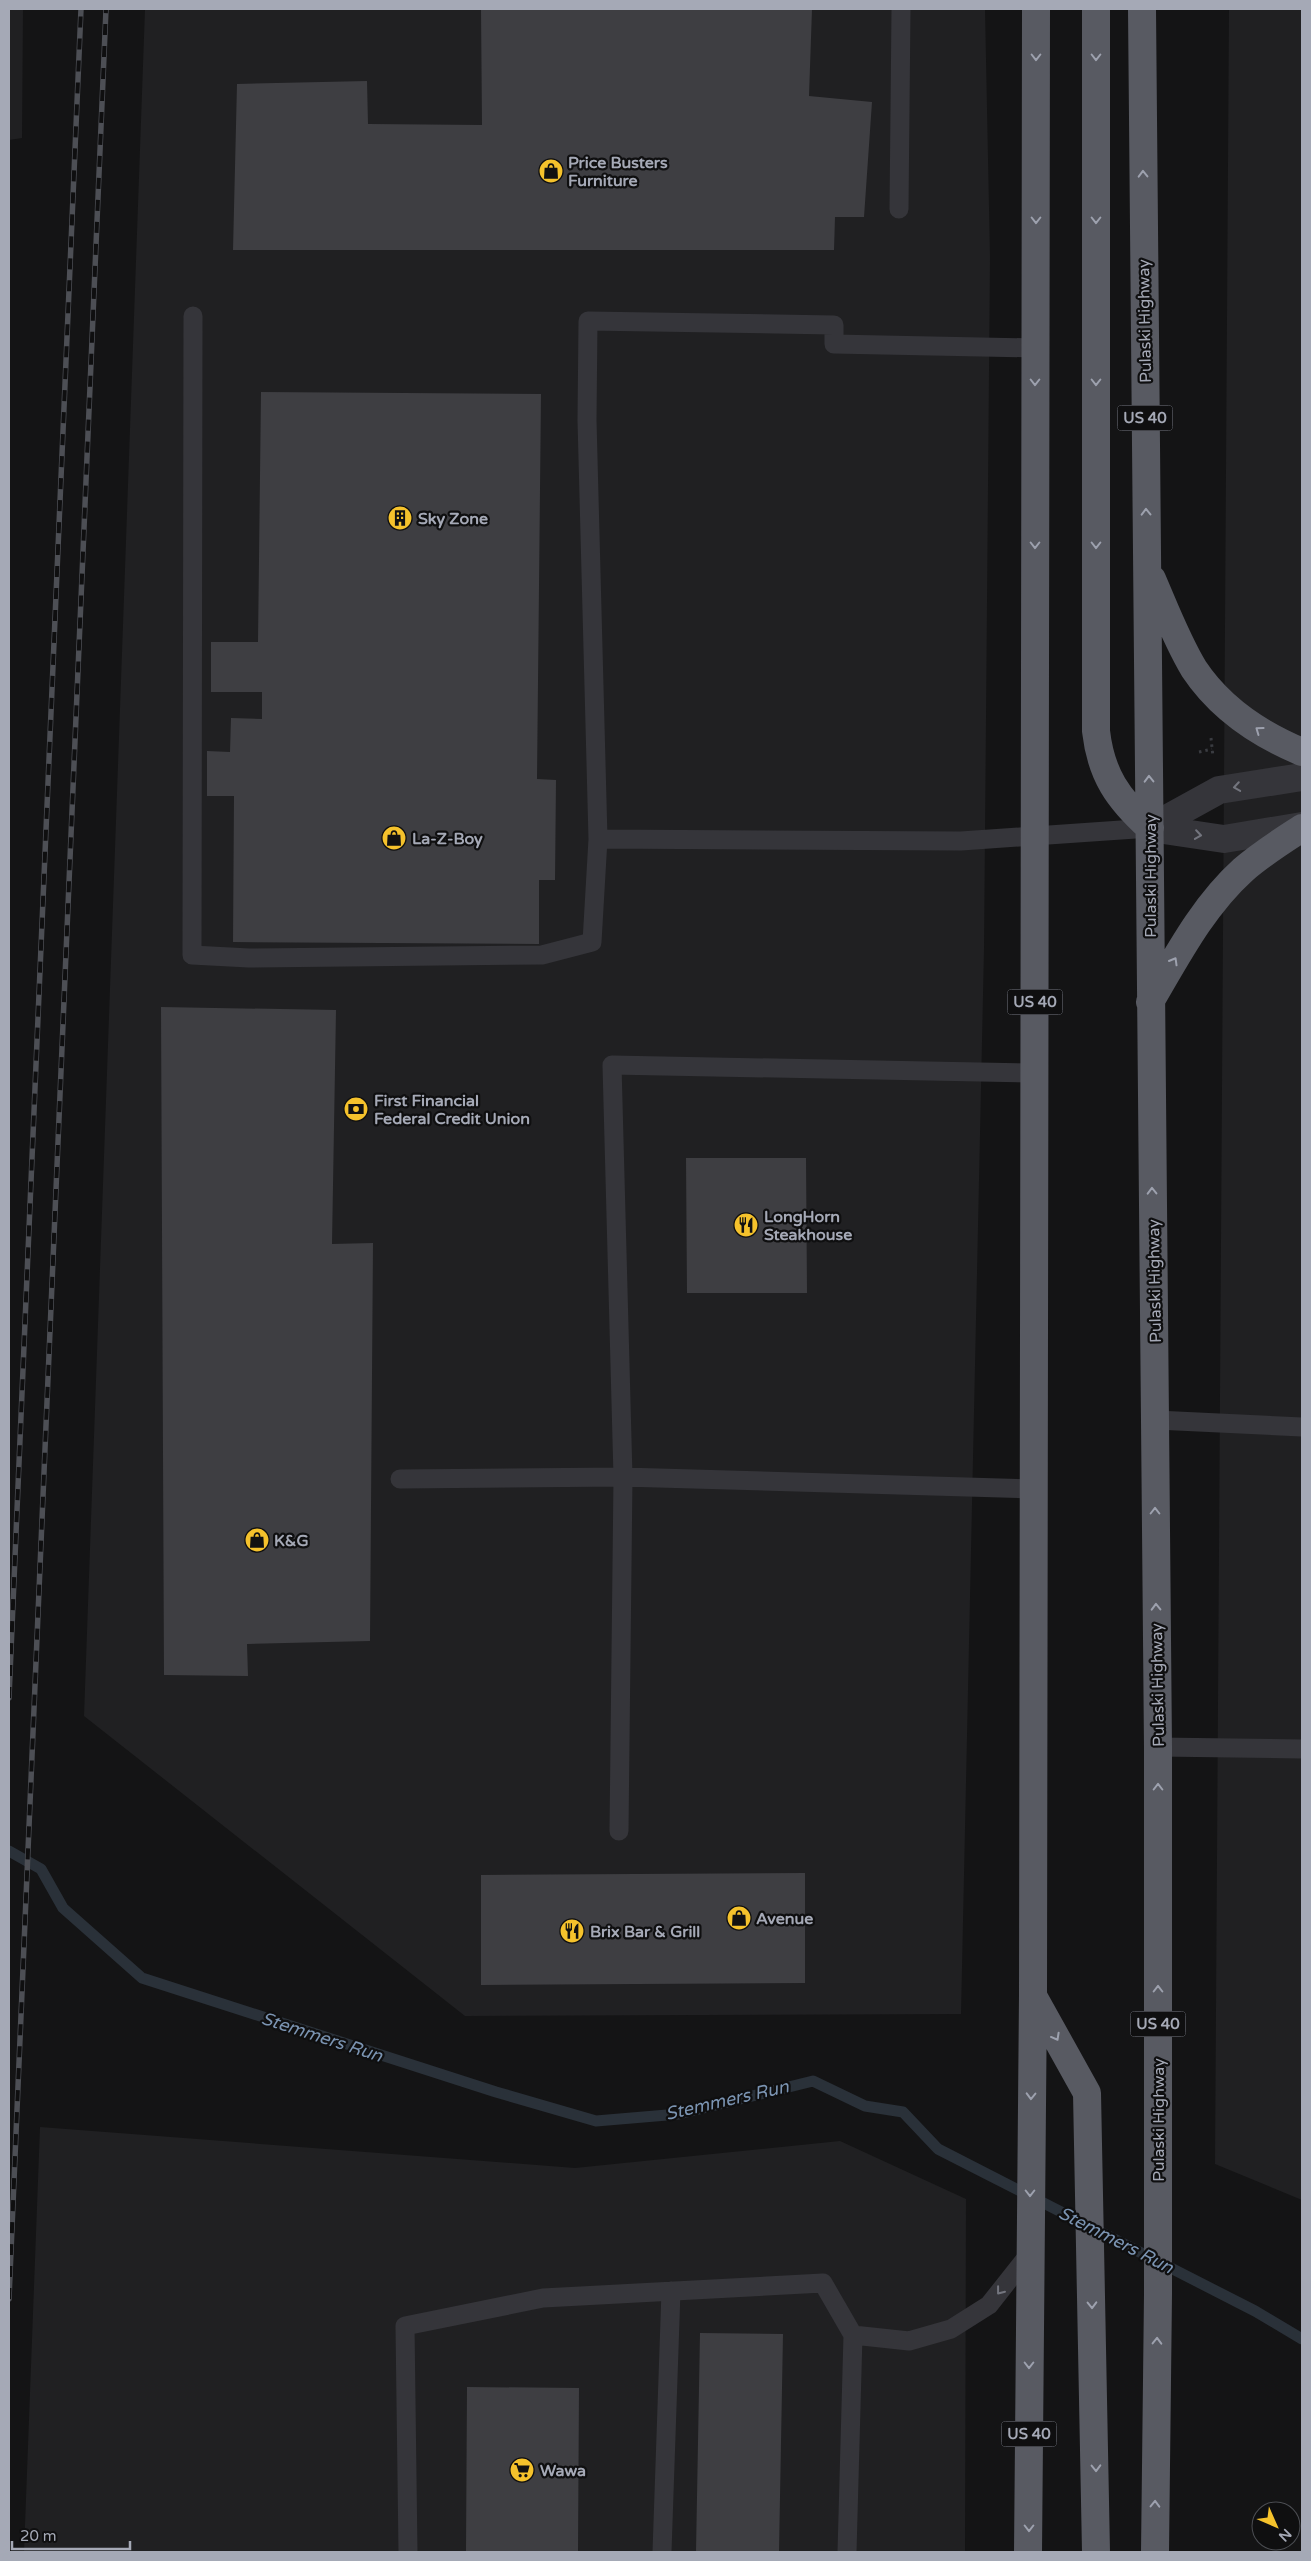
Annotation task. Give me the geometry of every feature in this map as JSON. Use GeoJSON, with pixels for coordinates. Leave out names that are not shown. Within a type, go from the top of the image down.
{"type":"FeatureCollection","features":[{"type":"Feature","properties":{"kind":"highway","name":"US 40"},"geometry":{"type":"LineString","coordinates":[[1028,2552],[1030,2159],[1033,1994],[1036,9]]}},
{"type":"Feature","properties":{"kind":"highway"},"geometry":{"type":"LineString","coordinates":[[1096,9],[1096,731],[1099,754],[1112,786],[1129,808],[1150,828]]}},
{"type":"Feature","properties":{"kind":"highway","name":"Pulaski Highway"},"geometry":{"type":"LineString","coordinates":[[1142,9],[1158,1747],[1158,2294],[1155,2552]]}},
{"type":"Feature","properties":{"kind":"highway"},"geometry":{"type":"LineString","coordinates":[[1147,566],[1172,626],[1195,670],[1228,708],[1273,740],[1302,752]]}},
{"type":"Feature","properties":{"kind":"highway"},"geometry":{"type":"LineString","coordinates":[[1150,1003],[1188,936],[1221,894],[1243,871],[1302,827]]}},
{"type":"Feature","properties":{"kind":"highway"},"geometry":{"type":"LineString","coordinates":[[1033,1994],[1087,2093],[1096,2552]]}},
{"type":"Feature","properties":{"kind":"street"},"geometry":{"type":"LineString","coordinates":[[1150,828],[1219,790],[1302,777]]}},
{"type":"Feature","properties":{"kind":"street"},"geometry":{"type":"LineString","coordinates":[[1150,828],[1224,839],[1302,827]]}},
{"type":"Feature","properties":{"kind":"lane"},"geometry":{"type":"LineString","coordinates":[[899,209],[902,9]]}},
{"type":"Feature","properties":{"kind":"lane"},"geometry":{"type":"LineString","coordinates":[[193,316],[192,954],[249,958],[542,955],[592,942],[598,839],[587,420],[588,320],[834,325],[834,344],[1036,348]]}},
{"type":"Feature","properties":{"kind":"lane"},"geometry":{"type":"LineString","coordinates":[[598,839],[961,841],[1150,828]]}},
{"type":"Feature","properties":{"kind":"lane"},"geometry":{"type":"LineString","coordinates":[[619,1831],[623,1477],[612,1065],[1034,1073]]}},
{"type":"Feature","properties":{"kind":"lane"},"geometry":{"type":"LineString","coordinates":[[1156,1420],[1302,1427]]}},
{"type":"Feature","properties":{"kind":"lane"},"geometry":{"type":"LineString","coordinates":[[400,1479],[623,1477],[1034,1489]]}},
{"type":"Feature","properties":{"kind":"lane"},"geometry":{"type":"LineString","coordinates":[[1158,1747],[1302,1749]]}},
{"type":"Feature","properties":{"kind":"lane"},"geometry":{"type":"LineString","coordinates":[[853,2335],[908,2341],[951,2330],[989,2305],[1030,2240]]}},
{"type":"Feature","properties":{"kind":"lane"},"geometry":{"type":"LineString","coordinates":[[408,2552],[405,2326],[543,2298],[824,2283],[853,2335],[847,2552]]}},
{"type":"Feature","properties":{"kind":"lane"},"geometry":{"type":"LineString","coordinates":[[662,2552],[671,2291]]}},
{"type":"Feature","properties":{"kind":"path"},"geometry":{"type":"LineString","coordinates":[[1199,752],[1212,749]]}},
{"type":"Feature","properties":{"kind":"shaded area"},"geometry":{"type":"Polygon","coordinates":[[[9,9],[23,9],[22,138],[9,140],[9,9]]]}},
{"type":"Feature","properties":{"kind":"shaded area"},"geometry":{"type":"Polygon","coordinates":[[[145,9],[985,9],[990,257],[984,949],[961,2014],[465,2016],[84,1716],[145,9]]]}},
{"type":"Feature","properties":{"kind":"shaded area"},"geometry":{"type":"Polygon","coordinates":[[[1229,9],[1302,9],[1302,2200],[1215,2164],[1229,9]]]}},
{"type":"Feature","properties":{"kind":"shaded area"},"geometry":{"type":"Polygon","coordinates":[[[40,2127],[575,2168],[840,2141],[966,2199],[965,2552],[24,2552],[40,2127]]]}},
{"type":"Feature","properties":{"kind":"building","name":"Price Busters Furniture"},"geometry":{"type":"Polygon","coordinates":[[[481,9],[812,9],[809,96],[872,102],[864,217],[835,217],[834,250],[233,250],[237,84],[367,81],[368,124],[482,125],[481,9]]]}},
{"type":"Feature","properties":{"kind":"building"},"geometry":{"type":"Polygon","coordinates":[[[261,392],[541,394],[537,779],[556,780],[555,880],[539,880],[539,944],[233,942],[234,796],[207,796],[207,751],[230,752],[231,718],[262,719],[262,692],[211,692],[211,642],[258,642],[261,392]]]}},
{"type":"Feature","properties":{"kind":"building"},"geometry":{"type":"Polygon","coordinates":[[[161,1007],[336,1010],[332,1244],[373,1243],[370,1641],[247,1644],[248,1676],[164,1675],[161,1007]]]}},
{"type":"Feature","properties":{"kind":"building","name":"LongHorn Steakhouse"},"geometry":{"type":"Polygon","coordinates":[[[686,1158],[806,1158],[807,1293],[687,1293],[686,1158]]]}},
{"type":"Feature","properties":{"kind":"building"},"geometry":{"type":"Polygon","coordinates":[[[805,1873],[805,1983],[481,1985],[481,1875],[805,1873]]]}},
{"type":"Feature","properties":{"kind":"building"},"geometry":{"type":"Polygon","coordinates":[[[700,2333],[783,2334],[779,2552],[696,2552],[700,2333]]]}},
{"type":"Feature","properties":{"kind":"building","name":"Wawa"},"geometry":{"type":"Polygon","coordinates":[[[467,2387],[579,2388],[578,2552],[466,2552],[467,2387]]]}},
{"type":"Feature","properties":{"kind":"waterway","name":"Stemmers Run"},"geometry":{"type":"LineString","coordinates":[[9,1851],[41,1869],[63,1908],[142,1978],[496,2092],[596,2121],[679,2114],[813,2081],[865,2106],[903,2112],[938,2149],[1255,2311],[1302,2339]]}},
{"type":"Feature","properties":{"kind":"railway"},"geometry":{"type":"LineString","coordinates":[[9,1698],[81,9]]}},
{"type":"Feature","properties":{"kind":"railway"},"geometry":{"type":"LineString","coordinates":[[9,2299],[106,9]]}},
{"type":"Feature","properties":{"kind":"place","name":"Price Busters Furniture"},"geometry":{"type":"Point","coordinates":[551,171]}},
{"type":"Feature","properties":{"kind":"place","name":"Sky Zone"},"geometry":{"type":"Point","coordinates":[400,518]}},
{"type":"Feature","properties":{"kind":"place","name":"La-Z-Boy"},"geometry":{"type":"Point","coordinates":[394,838]}},
{"type":"Feature","properties":{"kind":"place","name":"First Financial Federal Credit Union"},"geometry":{"type":"Point","coordinates":[356,1109]}},
{"type":"Feature","properties":{"kind":"place","name":"LongHorn Steakhouse"},"geometry":{"type":"Point","coordinates":[746,1225]}},
{"type":"Feature","properties":{"kind":"place","name":"K&G"},"geometry":{"type":"Point","coordinates":[257,1540]}},
{"type":"Feature","properties":{"kind":"place","name":"Avenue"},"geometry":{"type":"Point","coordinates":[739,1918]}},
{"type":"Feature","properties":{"kind":"place","name":"Brix Bar & Grill"},"geometry":{"type":"Point","coordinates":[572,1931]}},
{"type":"Feature","properties":{"kind":"place","name":"Wawa"},"geometry":{"type":"Point","coordinates":[522,2470]}}]}
